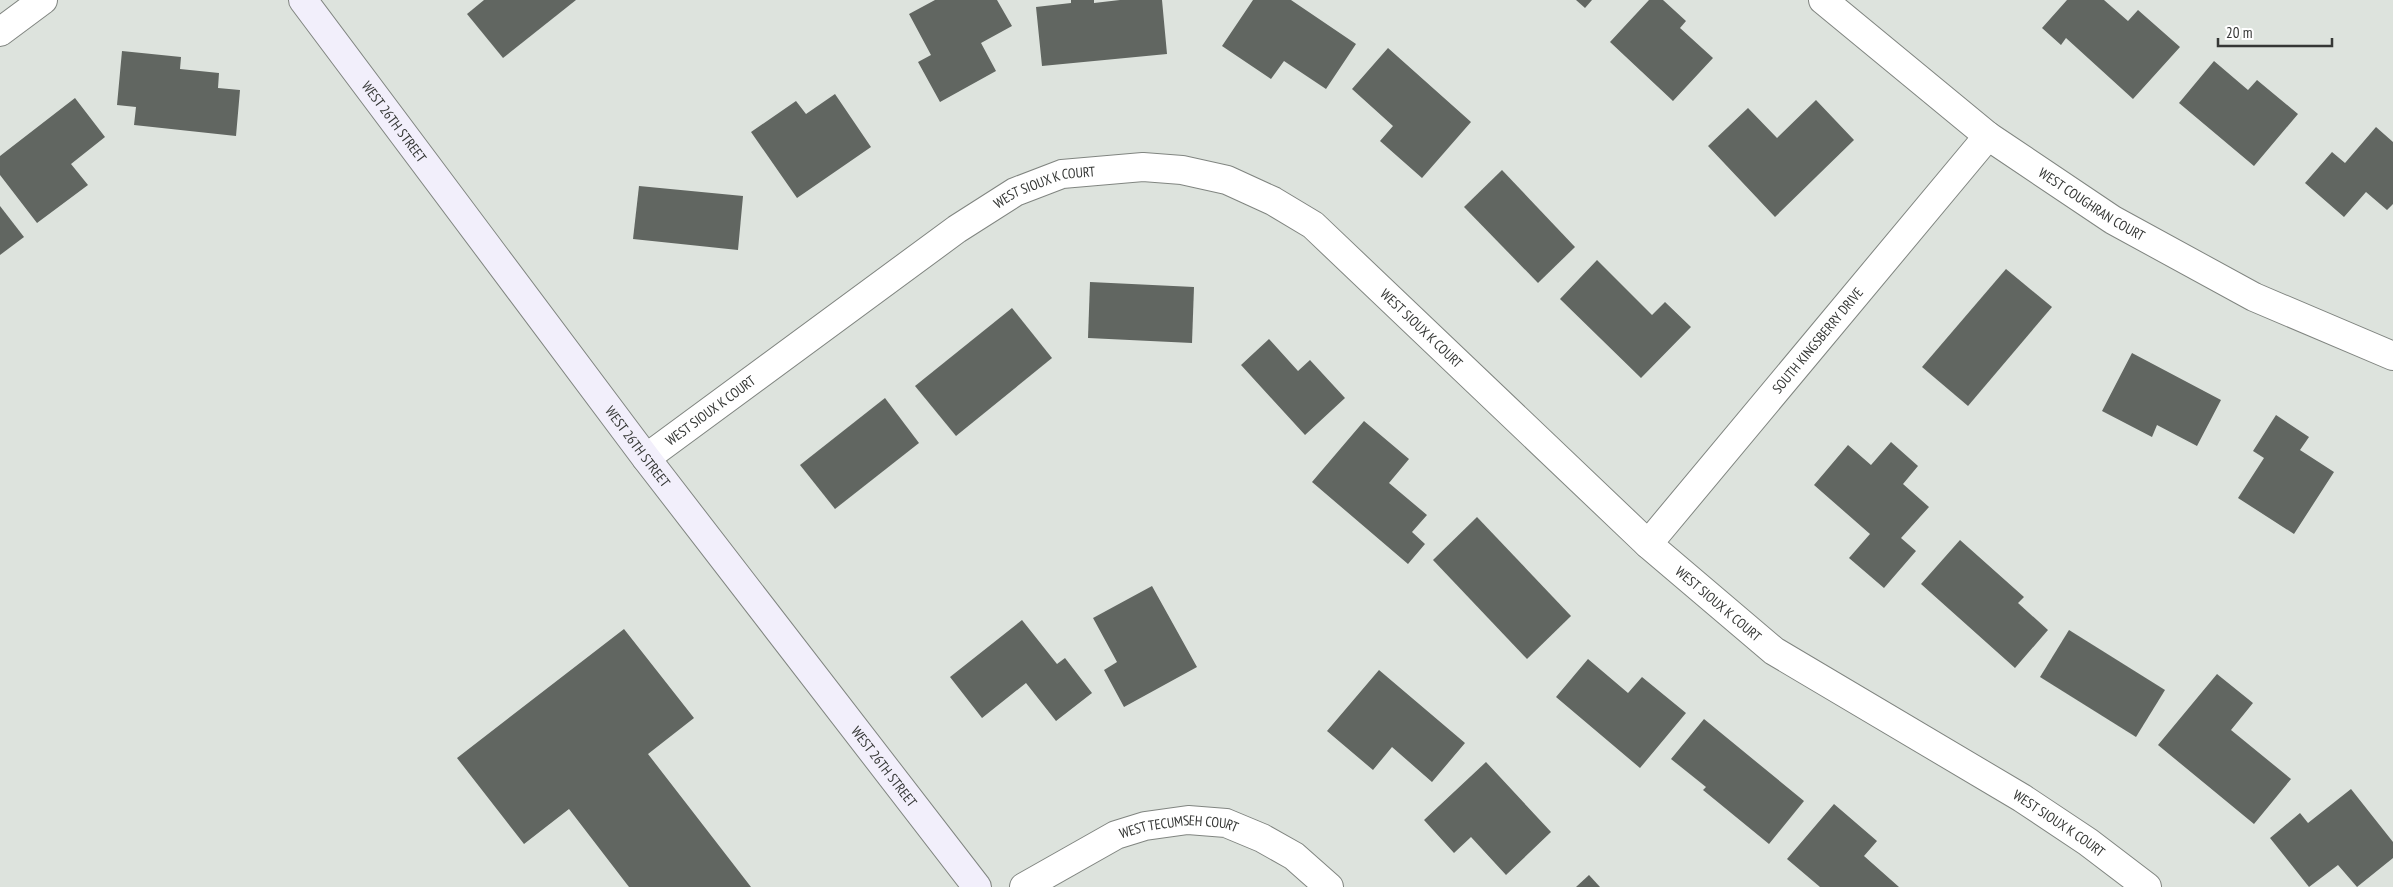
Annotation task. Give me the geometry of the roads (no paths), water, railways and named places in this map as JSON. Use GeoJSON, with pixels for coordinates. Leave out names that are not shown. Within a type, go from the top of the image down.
{"type":"FeatureCollection","features":[{"type":"Feature","properties":{"kind":"main road","name":"WEST 26TH STREET"},"geometry":{"type":"LineString","coordinates":[[310,2],[646,458],[977,887]]}},
{"type":"Feature","properties":{"kind":"street"},"geometry":{"type":"LineString","coordinates":[[0,32],[43,0]]}},
{"type":"Feature","properties":{"kind":"street","name":"WEST COUGHRAN COURT"},"geometry":{"type":"LineString","coordinates":[[1823,0],[1988,136],[2113,220],[2237,288],[2393,356]]}},
{"type":"Feature","properties":{"kind":"street","name":"SOUTH KINGSBERRY DRIVE"},"geometry":{"type":"LineString","coordinates":[[1648,544],[1988,136]]}},
{"type":"Feature","properties":{"kind":"street","name":"WEST SIOUX K COURT"},"geometry":{"type":"LineString","coordinates":[[646,458],[956,229],[1015,192],[1062,174],[1143,167],[1182,170],[1227,180],[1273,200],[1313,225],[1648,544],[1774,651],[2022,798],[2088,842],[2147,887]]}},
{"type":"Feature","properties":{"kind":"street","name":"WEST TECUMSEH COURT"},"geometry":{"type":"LineString","coordinates":[[1024,887],[1116,835],[1145,826],[1188,820],[1226,823],[1262,838],[1294,856],[1329,887]]}}]}
